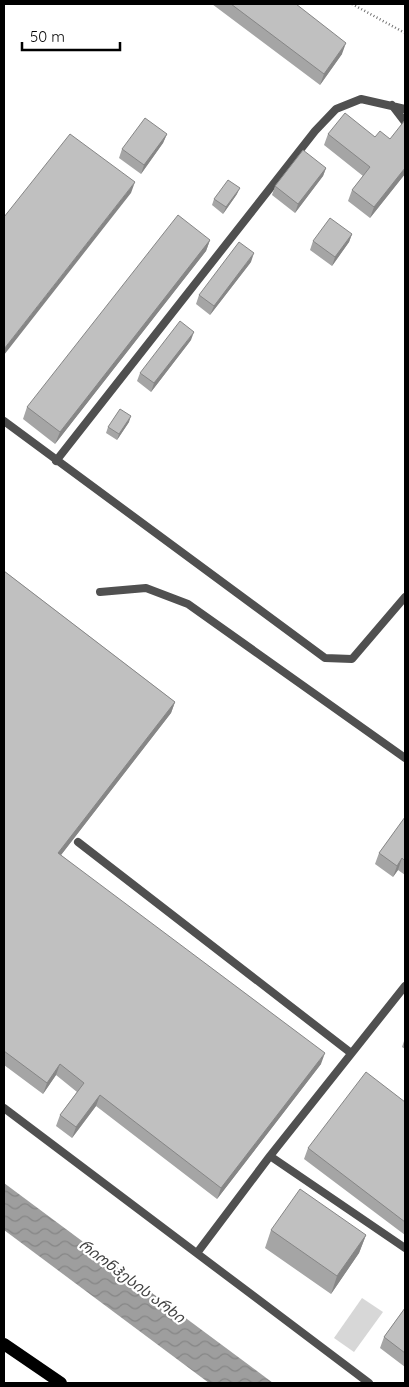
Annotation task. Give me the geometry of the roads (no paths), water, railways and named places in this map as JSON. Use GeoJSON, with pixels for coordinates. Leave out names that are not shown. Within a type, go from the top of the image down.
{"type":"FeatureCollection","features":[{"type":"Feature","properties":{"kind":"main road"},"geometry":{"type":"LineString","coordinates":[[4,1344],[61,1383]]}},
{"type":"Feature","properties":{"kind":"lane"},"geometry":{"type":"LineString","coordinates":[[56,461],[314,131],[336,109],[361,99],[405,109]]}},
{"type":"Feature","properties":{"kind":"lane"},"geometry":{"type":"LineString","coordinates":[[392,105],[405,122]]}},
{"type":"Feature","properties":{"kind":"lane"},"geometry":{"type":"LineString","coordinates":[[4,421],[325,658],[352,659],[405,597]]}},
{"type":"Feature","properties":{"kind":"lane"},"geometry":{"type":"LineString","coordinates":[[100,592],[146,588],[188,604],[405,758]]}},
{"type":"Feature","properties":{"kind":"lane"},"geometry":{"type":"LineString","coordinates":[[78,842],[351,1053]]}},
{"type":"Feature","properties":{"kind":"lane"},"geometry":{"type":"LineString","coordinates":[[197,1253],[270,1156],[405,986]]}},
{"type":"Feature","properties":{"kind":"lane"},"geometry":{"type":"LineString","coordinates":[[4,1108],[369,1383]]}},
{"type":"Feature","properties":{"kind":"lane"},"geometry":{"type":"LineString","coordinates":[[270,1156],[405,1248]]}},
{"type":"Feature","properties":{"kind":"water","name":"რიონჰესის არხი"},"geometry":{"type":"Polygon","coordinates":[[[4,1183],[273,1383],[209,1383],[4,1230],[4,1183]]]}}]}
